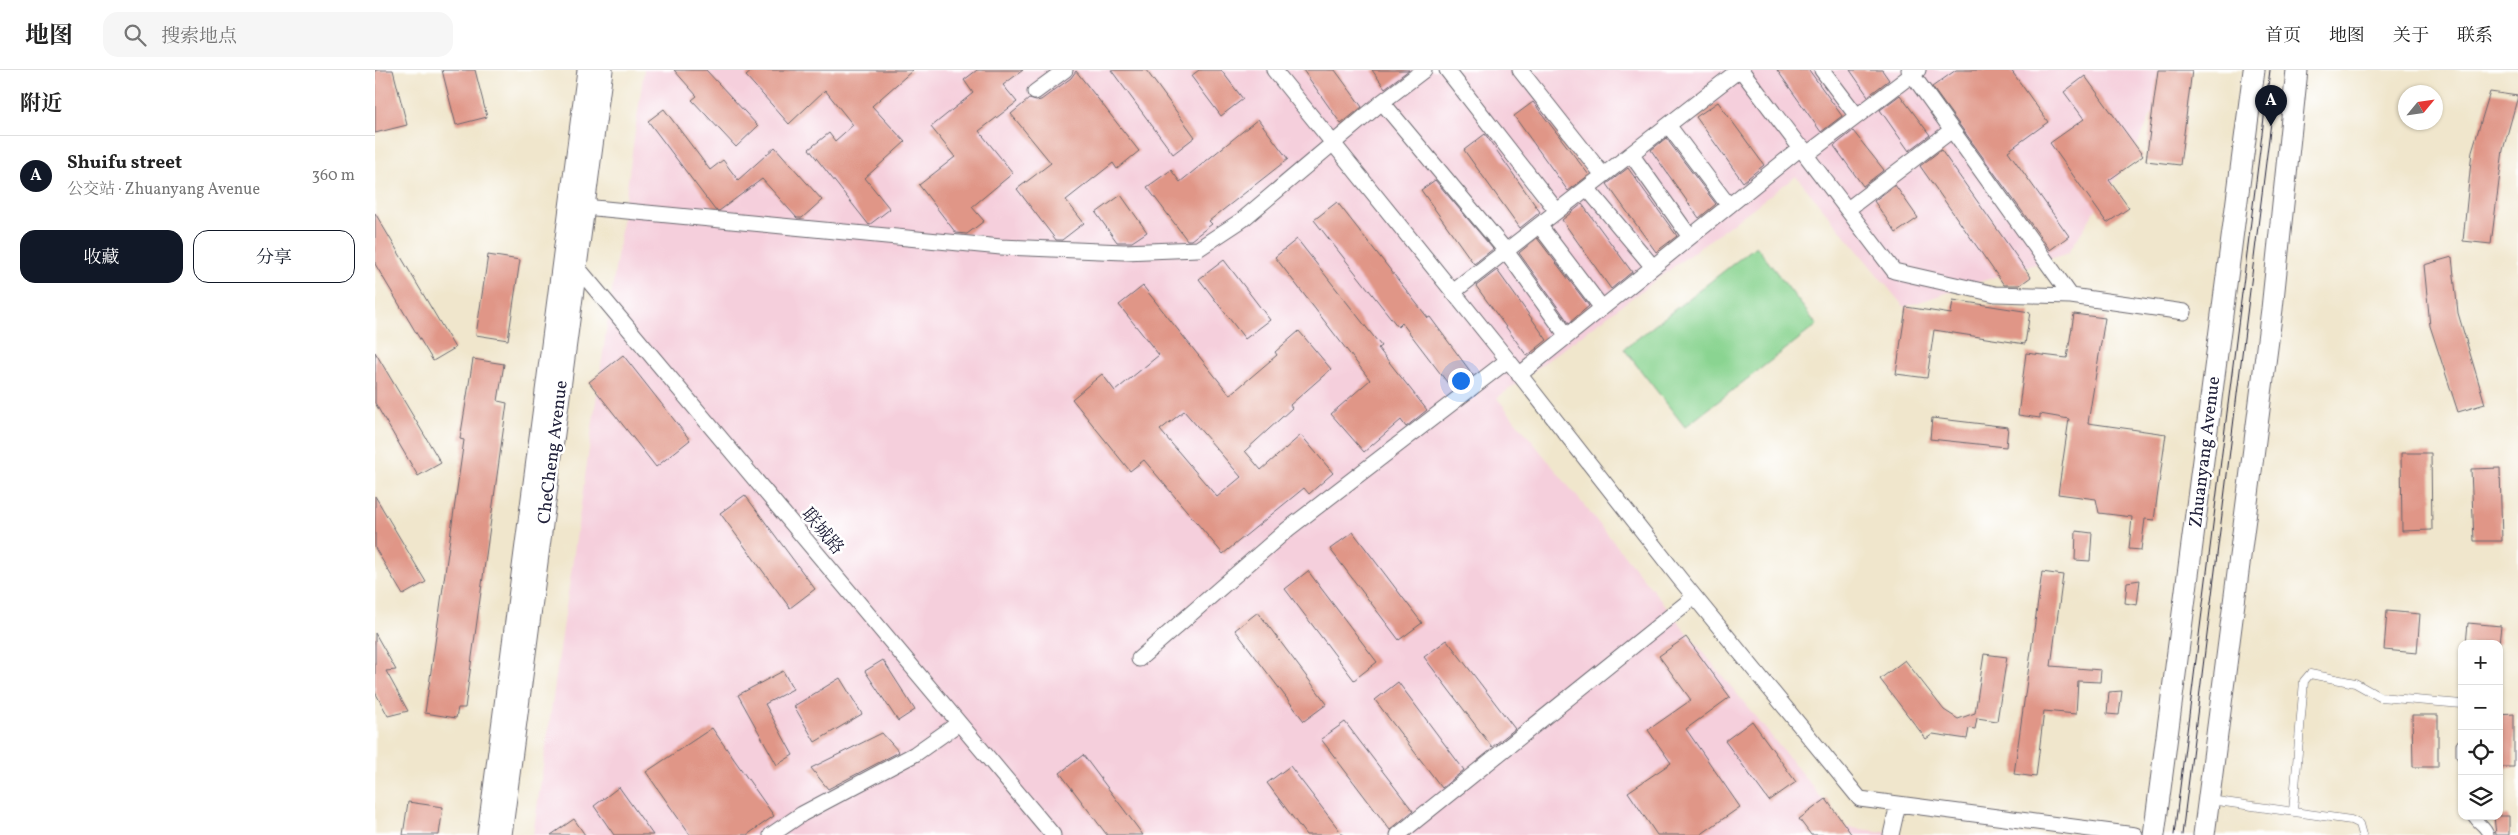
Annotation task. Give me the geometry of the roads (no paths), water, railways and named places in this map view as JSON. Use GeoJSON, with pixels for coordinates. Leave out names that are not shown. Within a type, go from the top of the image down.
{"type":"FeatureCollection","features":[{"type":"Feature","properties":{"kind":"main road","name":"Zhuanyang Avenue"},"geometry":{"type":"LineString","coordinates":[[2154,835],[2253,70]]}},
{"type":"Feature","properties":{"kind":"main road"},"geometry":{"type":"LineString","coordinates":[[2204,835],[2272,309],[2297,70]]}},
{"type":"Feature","properties":{"kind":"street","name":"CheCheng Avenue"},"geometry":{"type":"LineString","coordinates":[[507,830],[577,266],[577,206],[587,70]]}},
{"type":"Feature","properties":{"kind":"street","name":"CheCheng Avenue"},"geometry":{"type":"LineString","coordinates":[[487,835],[564,251],[577,206],[603,70]]}},
{"type":"Feature","properties":{"kind":"street"},"geometry":{"type":"LineString","coordinates":[[1035,92],[1065,70]]}},
{"type":"Feature","properties":{"kind":"street"},"geometry":{"type":"LineString","coordinates":[[1274,70],[1508,360],[1694,597],[1860,799],[2135,835]]}},
{"type":"Feature","properties":{"kind":"street"},"geometry":{"type":"LineString","coordinates":[[577,206],[1001,247],[1124,252],[1198,249],[1243,220],[1382,102],[1424,70]]}},
{"type":"Feature","properties":{"kind":"street"},"geometry":{"type":"LineString","coordinates":[[1447,70],[1557,211]]}},
{"type":"Feature","properties":{"kind":"street"},"geometry":{"type":"LineString","coordinates":[[1520,70],[1603,175]]}},
{"type":"Feature","properties":{"kind":"street"},"geometry":{"type":"LineString","coordinates":[[1453,292],[1740,70],[1805,150],[1894,271],[1995,294],[2071,296],[2183,312]]}},
{"type":"Feature","properties":{"kind":"street"},"geometry":{"type":"LineString","coordinates":[[1823,70],[1857,116]]}},
{"type":"Feature","properties":{"kind":"street"},"geometry":{"type":"LineString","coordinates":[[1519,374],[1729,206],[1805,150],[1857,116],[1913,71],[1952,130],[2071,296]]}},
{"type":"Feature","properties":{"kind":"street"},"geometry":{"type":"LineString","coordinates":[[1382,102],[1506,251],[1567,336]]}},
{"type":"Feature","properties":{"kind":"street"},"geometry":{"type":"LineString","coordinates":[[1668,125],[1729,206]]}},
{"type":"Feature","properties":{"kind":"street"},"geometry":{"type":"LineString","coordinates":[[1848,210],[1952,130]]}},
{"type":"Feature","properties":{"kind":"street"},"geometry":{"type":"LineString","coordinates":[[1631,154],[1690,237]]}},
{"type":"Feature","properties":{"kind":"street"},"geometry":{"type":"LineString","coordinates":[[1587,188],[1653,267]]}},
{"type":"Feature","properties":{"kind":"street"},"geometry":{"type":"LineString","coordinates":[[1539,225],[1602,308]]}},
{"type":"Feature","properties":{"kind":"street","name":"联城路"},"geometry":{"type":"LineString","coordinates":[[564,251],[1053,835]]}},
{"type":"Feature","properties":{"kind":"street"},"geometry":{"type":"LineString","coordinates":[[1139,658],[1288,529],[1508,360]]}},
{"type":"Feature","properties":{"kind":"street"},"geometry":{"type":"LineString","coordinates":[[1398,835],[1694,597]]}},
{"type":"Feature","properties":{"kind":"street"},"geometry":{"type":"LineString","coordinates":[[771,835],[790,830],[802,814],[915,754],[959,723]]}},
{"type":"Feature","properties":{"kind":"street"},"geometry":{"type":"LineString","coordinates":[[491,804],[507,830]]}},
{"type":"Feature","properties":{"kind":"street"},"geometry":{"type":"LineString","coordinates":[[1891,835],[1898,804]]}},
{"type":"Feature","properties":{"kind":"street"},"geometry":{"type":"LineString","coordinates":[[2476,820],[2487,829],[2488,835]]}},
{"type":"Feature","properties":{"kind":"lane"},"geometry":{"type":"LineString","coordinates":[[2293,811],[2304,681],[2310,674],[2355,683],[2379,697],[2458,704]]}},
{"type":"Feature","properties":{"kind":"lane"},"geometry":{"type":"LineString","coordinates":[[2209,800],[2351,820],[2359,824],[2362,835]]}},
{"type":"Feature","properties":{"kind":"tram line"},"geometry":{"type":"LineString","coordinates":[[2174,835],[2270,70]]}},
{"type":"Feature","properties":{"kind":"tram line"},"geometry":{"type":"LineString","coordinates":[[2182,835],[2273,106]]}},
{"type":"Feature","properties":{"kind":"place","name":"Shuifu street"},"geometry":{"type":"Point","coordinates":[2271,126]}}]}
